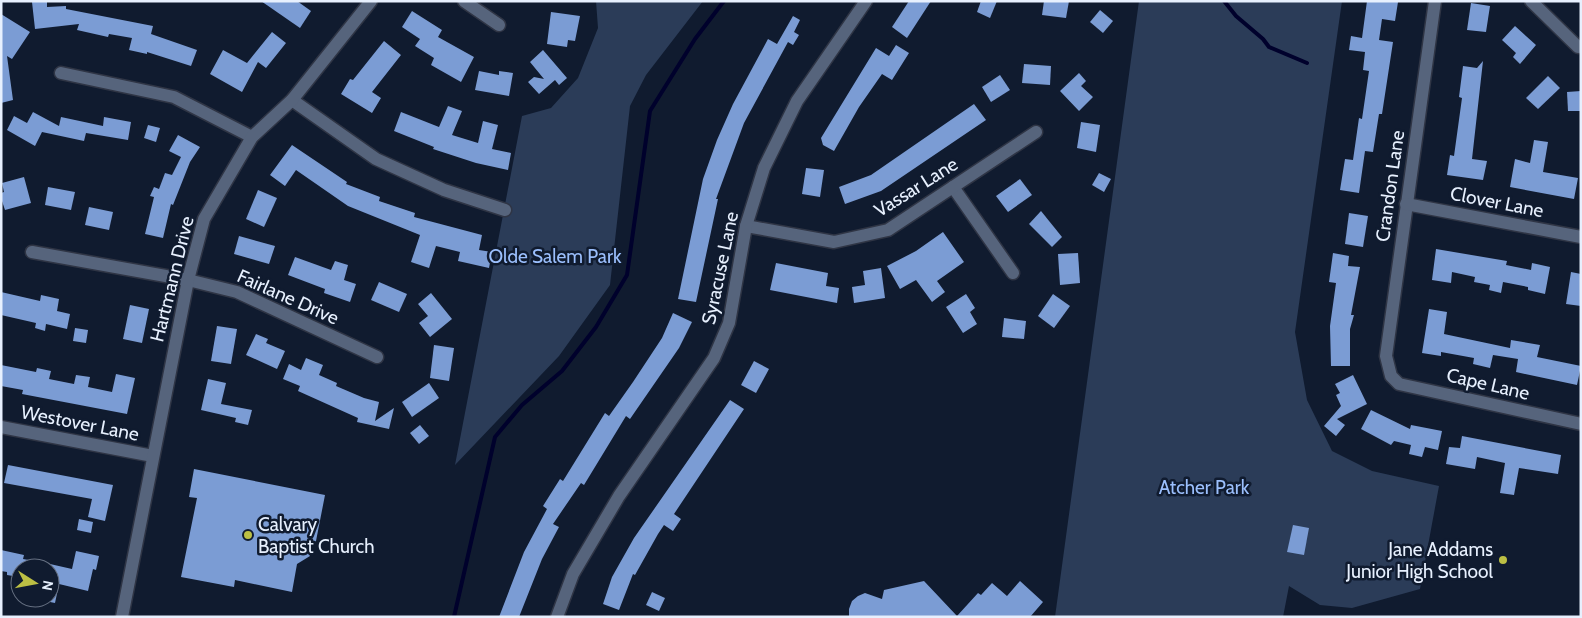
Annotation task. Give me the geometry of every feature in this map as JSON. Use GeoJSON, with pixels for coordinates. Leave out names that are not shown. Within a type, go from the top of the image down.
{"type":"FeatureCollection","features":[{"type":"Feature","properties":{"kind":"street"},"geometry":{"type":"LineString","coordinates":[[464,1],[499,25]]}},
{"type":"Feature","properties":{"kind":"street","name":"Syracuse Lane"},"geometry":{"type":"LineString","coordinates":[[557,617],[572,574],[619,496],[702,376],[720,346],[729,323],[746,226],[764,168],[797,101],[866,1]]}},
{"type":"Feature","properties":{"kind":"street","name":"Crandon Lane"},"geometry":{"type":"LineString","coordinates":[[1391,376],[1386,356],[1435,1]]}},
{"type":"Feature","properties":{"kind":"street"},"geometry":{"type":"LineString","coordinates":[[1531,1],[1578,47]]}},
{"type":"Feature","properties":{"kind":"street","name":"Hartmann Drive"},"geometry":{"type":"LineString","coordinates":[[122,617],[152,456],[188,280],[204,219],[252,138],[292,100],[367,2]]}},
{"type":"Feature","properties":{"kind":"street"},"geometry":{"type":"LineString","coordinates":[[61,72],[174,97],[252,138]]}},
{"type":"Feature","properties":{"kind":"street"},"geometry":{"type":"LineString","coordinates":[[292,100],[376,159],[444,190],[505,210]]}},
{"type":"Feature","properties":{"kind":"street","name":"Vassar Lane"},"geometry":{"type":"LineString","coordinates":[[746,226],[834,242],[888,230],[1036,132]]}},
{"type":"Feature","properties":{"kind":"street"},"geometry":{"type":"LineString","coordinates":[[953,187],[1013,274]]}},
{"type":"Feature","properties":{"kind":"street","name":"Clover Lane"},"geometry":{"type":"LineString","coordinates":[[1406,204],[1581,237]]}},
{"type":"Feature","properties":{"kind":"street","name":"Fairlane Drive"},"geometry":{"type":"LineString","coordinates":[[32,252],[188,280],[237,292],[377,357]]}},
{"type":"Feature","properties":{"kind":"street","name":"Cape Lane"},"geometry":{"type":"LineString","coordinates":[[1391,376],[1399,384],[1581,424]]}},
{"type":"Feature","properties":{"kind":"street","name":"Westover Lane"},"geometry":{"type":"LineString","coordinates":[[1,427],[152,456]]}},
{"type":"Feature","properties":{"kind":"green space","name":"Olde Salem Park"},"geometry":{"type":"Polygon","coordinates":[[[596,1],[703,1],[646,75],[630,106],[610,285],[559,356],[455,465],[522,116],[551,108],[578,78],[598,28],[596,1]]]}},
{"type":"Feature","properties":{"kind":"green space","name":"Atcher Park"},"geometry":{"type":"Polygon","coordinates":[[[1139,1],[1342,1],[1295,332],[1307,400],[1332,451],[1372,471],[1439,486],[1420,589],[1352,608],[1320,605],[1289,586],[1283,617],[1055,617],[1139,1]]]}},
{"type":"Feature","properties":{"kind":"building"},"geometry":{"type":"Polygon","coordinates":[[[47,1],[47,7],[66,6],[66,9],[153,26],[151,34],[197,50],[191,66],[147,52],[147,54],[129,50],[132,38],[109,34],[108,37],[77,30],[79,24],[35,29],[32,2],[47,1]]]}},
{"type":"Feature","properties":{"kind":"building"},"geometry":{"type":"Polygon","coordinates":[[[261,1],[297,1],[311,11],[300,28],[261,1]]]}},
{"type":"Feature","properties":{"kind":"building"},"geometry":{"type":"Polygon","coordinates":[[[909,1],[931,1],[907,38],[892,27],[909,1]]]}},
{"type":"Feature","properties":{"kind":"building"},"geometry":{"type":"Polygon","coordinates":[[[981,1],[997,1],[990,18],[977,12],[981,1]]]}},
{"type":"Feature","properties":{"kind":"building"},"geometry":{"type":"Polygon","coordinates":[[[1044,1],[1069,1],[1066,18],[1042,15],[1044,1]]]}},
{"type":"Feature","properties":{"kind":"building"},"geometry":{"type":"Polygon","coordinates":[[[1367,1],[1398,2],[1395,21],[1382,19],[1379,40],[1393,42],[1382,114],[1379,114],[1373,152],[1365,151],[1359,193],[1340,190],[1345,159],[1353,160],[1359,118],[1362,119],[1369,71],[1363,70],[1365,52],[1349,50],[1351,36],[1362,38],[1367,1]]]}},
{"type":"Feature","properties":{"kind":"building"},"geometry":{"type":"Polygon","coordinates":[[[1471,3],[1490,6],[1486,32],[1467,30],[1471,3]]]}},
{"type":"Feature","properties":{"kind":"building"},"geometry":{"type":"Polygon","coordinates":[[[1100,10],[1113,21],[1103,33],[1090,22],[1100,10]]]}},
{"type":"Feature","properties":{"kind":"building"},"geometry":{"type":"Polygon","coordinates":[[[412,11],[442,30],[438,37],[474,57],[461,82],[431,65],[434,58],[415,46],[420,39],[402,27],[412,11]]]}},
{"type":"Feature","properties":{"kind":"building"},"geometry":{"type":"Polygon","coordinates":[[[551,12],[580,16],[575,41],[568,40],[567,47],[547,44],[551,12]]]}},
{"type":"Feature","properties":{"kind":"building"},"geometry":{"type":"Polygon","coordinates":[[[1,14],[30,32],[12,59],[7,56],[13,100],[1,103],[1,14]]]}},
{"type":"Feature","properties":{"kind":"building"},"geometry":{"type":"Polygon","coordinates":[[[793,16],[800,20],[794,32],[799,35],[793,45],[788,42],[744,123],[716,199],[718,199],[696,302],[678,299],[703,179],[717,140],[733,104],[768,39],[777,44],[793,16]]]}},
{"type":"Feature","properties":{"kind":"building"},"geometry":{"type":"Polygon","coordinates":[[[1515,26],[1536,45],[1520,64],[1513,57],[1516,53],[1502,40],[1515,26]]]}},
{"type":"Feature","properties":{"kind":"building"},"geometry":{"type":"Polygon","coordinates":[[[272,32],[286,43],[266,68],[258,62],[242,92],[210,74],[223,50],[247,63],[272,32]]]}},
{"type":"Feature","properties":{"kind":"building"},"geometry":{"type":"Polygon","coordinates":[[[384,41],[401,55],[372,92],[381,98],[372,113],[341,94],[350,79],[353,80],[384,41]]]}},
{"type":"Feature","properties":{"kind":"building"},"geometry":{"type":"Polygon","coordinates":[[[896,45],[909,53],[892,80],[882,74],[859,107],[834,151],[823,145],[821,138],[876,48],[889,56],[896,45]]]}},
{"type":"Feature","properties":{"kind":"building"},"geometry":{"type":"Polygon","coordinates":[[[543,50],[567,78],[559,85],[555,80],[539,94],[528,82],[534,77],[544,79],[530,62],[543,50]]]}},
{"type":"Feature","properties":{"kind":"building"},"geometry":{"type":"Polygon","coordinates":[[[1483,61],[1472,159],[1487,161],[1483,180],[1447,175],[1450,155],[1454,156],[1462,98],[1459,97],[1463,66],[1477,68],[1483,61]]]}},
{"type":"Feature","properties":{"kind":"building"},"geometry":{"type":"Polygon","coordinates":[[[1024,64],[1051,66],[1050,85],[1022,83],[1024,64]]]}},
{"type":"Feature","properties":{"kind":"building"},"geometry":{"type":"Polygon","coordinates":[[[479,71],[499,75],[499,71],[513,73],[509,96],[475,90],[479,71]]]}},
{"type":"Feature","properties":{"kind":"building"},"geometry":{"type":"Polygon","coordinates":[[[1079,73],[1086,81],[1081,86],[1093,97],[1079,111],[1060,91],[1079,73]]]}},
{"type":"Feature","properties":{"kind":"building"},"geometry":{"type":"Polygon","coordinates":[[[1000,75],[1010,90],[991,102],[982,87],[1000,75]]]}},
{"type":"Feature","properties":{"kind":"building"},"geometry":{"type":"Polygon","coordinates":[[[1548,76],[1560,88],[1538,109],[1526,98],[1548,76]]]}},
{"type":"Feature","properties":{"kind":"building"},"geometry":{"type":"Polygon","coordinates":[[[1581,91],[1581,111],[1568,111],[1567,92],[1581,91]]]}},
{"type":"Feature","properties":{"kind":"building"},"geometry":{"type":"Polygon","coordinates":[[[974,104],[986,120],[881,191],[845,204],[839,187],[871,175],[974,104]]]}},
{"type":"Feature","properties":{"kind":"building"},"geometry":{"type":"Polygon","coordinates":[[[448,106],[462,111],[452,135],[478,143],[483,121],[498,125],[492,149],[511,153],[508,170],[476,163],[433,149],[434,147],[394,131],[401,112],[439,127],[448,106]]]}},
{"type":"Feature","properties":{"kind":"building"},"geometry":{"type":"Polygon","coordinates":[[[33,112],[59,126],[61,117],[103,126],[104,117],[131,122],[128,140],[86,133],[84,141],[42,132],[35,146],[7,130],[14,116],[27,123],[33,112]]]}},
{"type":"Feature","properties":{"kind":"building"},"geometry":{"type":"Polygon","coordinates":[[[1081,122],[1100,125],[1096,152],[1077,148],[1081,122]]]}},
{"type":"Feature","properties":{"kind":"building"},"geometry":{"type":"Polygon","coordinates":[[[148,125],[160,128],[156,142],[144,138],[148,125]]]}},
{"type":"Feature","properties":{"kind":"building"},"geometry":{"type":"Polygon","coordinates":[[[178,135],[200,147],[190,162],[173,205],[171,204],[163,238],[145,234],[154,197],[150,196],[154,187],[159,189],[165,173],[172,175],[181,157],[169,151],[178,135]]]}},
{"type":"Feature","properties":{"kind":"building"},"geometry":{"type":"Polygon","coordinates":[[[1534,140],[1548,142],[1543,172],[1578,178],[1574,199],[1510,187],[1515,159],[1530,163],[1534,140]]]}},
{"type":"Feature","properties":{"kind":"building"},"geometry":{"type":"Polygon","coordinates":[[[292,145],[347,182],[346,184],[380,197],[379,201],[415,213],[414,217],[482,235],[479,250],[492,252],[489,268],[458,261],[460,252],[436,246],[429,268],[411,262],[420,235],[348,206],[296,170],[285,186],[270,175],[292,145]]]}},
{"type":"Feature","properties":{"kind":"building"},"geometry":{"type":"Polygon","coordinates":[[[806,168],[824,170],[820,197],[802,194],[806,168]]]}},
{"type":"Feature","properties":{"kind":"building"},"geometry":{"type":"Polygon","coordinates":[[[1099,173],[1111,179],[1104,192],[1092,185],[1099,173]]]}},
{"type":"Feature","properties":{"kind":"building"},"geometry":{"type":"Polygon","coordinates":[[[24,177],[31,203],[5,210],[1,198],[1,193],[4,192],[2,183],[24,177]]]}},
{"type":"Feature","properties":{"kind":"building"},"geometry":{"type":"Polygon","coordinates":[[[1020,179],[1032,195],[1008,212],[996,196],[1020,179]]]}},
{"type":"Feature","properties":{"kind":"building"},"geometry":{"type":"Polygon","coordinates":[[[48,187],[75,192],[71,210],[45,205],[48,187]]]}},
{"type":"Feature","properties":{"kind":"building"},"geometry":{"type":"Polygon","coordinates":[[[258,190],[277,198],[264,227],[246,219],[258,190]]]}},
{"type":"Feature","properties":{"kind":"building"},"geometry":{"type":"Polygon","coordinates":[[[89,207],[113,212],[109,230],[85,225],[89,207]]]}},
{"type":"Feature","properties":{"kind":"building"},"geometry":{"type":"Polygon","coordinates":[[[1041,211],[1062,237],[1052,247],[1029,224],[1041,211]]]}},
{"type":"Feature","properties":{"kind":"building"},"geometry":{"type":"Polygon","coordinates":[[[1349,213],[1368,216],[1363,247],[1345,244],[1349,213]]]}},
{"type":"Feature","properties":{"kind":"building"},"geometry":{"type":"Polygon","coordinates":[[[943,232],[964,262],[937,281],[945,292],[932,302],[916,280],[900,289],[887,266],[916,251],[943,232]]]}},
{"type":"Feature","properties":{"kind":"building"},"geometry":{"type":"Polygon","coordinates":[[[239,236],[275,246],[269,264],[234,254],[239,236]]]}},
{"type":"Feature","properties":{"kind":"building"},"geometry":{"type":"Polygon","coordinates":[[[1436,249],[1507,261],[1506,265],[1531,270],[1532,263],[1550,267],[1545,294],[1528,290],[1528,287],[1503,282],[1501,293],[1489,290],[1490,285],[1474,282],[1475,277],[1452,272],[1451,283],[1432,280],[1436,249]]]}},
{"type":"Feature","properties":{"kind":"building"},"geometry":{"type":"Polygon","coordinates":[[[1078,253],[1080,283],[1060,285],[1058,254],[1078,253]]]}},
{"type":"Feature","properties":{"kind":"building"},"geometry":{"type":"Polygon","coordinates":[[[1333,253],[1349,256],[1348,266],[1360,267],[1351,315],[1354,315],[1350,329],[1350,366],[1331,366],[1330,326],[1336,283],[1329,282],[1333,253]]]}},
{"type":"Feature","properties":{"kind":"building"},"geometry":{"type":"Polygon","coordinates":[[[295,257],[331,270],[335,261],[348,265],[344,280],[356,284],[350,302],[324,293],[325,289],[288,275],[295,257]]]}},
{"type":"Feature","properties":{"kind":"building"},"geometry":{"type":"Polygon","coordinates":[[[776,263],[828,273],[826,286],[839,288],[837,303],[770,290],[776,263]]]}},
{"type":"Feature","properties":{"kind":"building"},"geometry":{"type":"Polygon","coordinates":[[[881,268],[885,298],[854,303],[852,287],[865,285],[863,271],[881,268]]]}},
{"type":"Feature","properties":{"kind":"building"},"geometry":{"type":"Polygon","coordinates":[[[1571,272],[1581,274],[1581,306],[1566,304],[1571,272]]]}},
{"type":"Feature","properties":{"kind":"building"},"geometry":{"type":"Polygon","coordinates":[[[379,282],[407,294],[399,312],[371,300],[379,282]]]}},
{"type":"Feature","properties":{"kind":"building"},"geometry":{"type":"Polygon","coordinates":[[[1,292],[40,301],[41,295],[59,299],[57,311],[70,314],[67,329],[46,324],[45,331],[35,328],[36,323],[1,315],[1,292]]]}},
{"type":"Feature","properties":{"kind":"building"},"geometry":{"type":"Polygon","coordinates":[[[431,293],[452,319],[430,337],[419,323],[428,316],[418,304],[431,293]]]}},
{"type":"Feature","properties":{"kind":"building"},"geometry":{"type":"Polygon","coordinates":[[[966,294],[975,308],[970,312],[977,324],[963,333],[946,307],[966,294]]]}},
{"type":"Feature","properties":{"kind":"building"},"geometry":{"type":"Polygon","coordinates":[[[1053,294],[1070,306],[1054,328],[1038,316],[1053,294]]]}},
{"type":"Feature","properties":{"kind":"building"},"geometry":{"type":"Polygon","coordinates":[[[130,305],[149,309],[142,343],[123,339],[130,305]]]}},
{"type":"Feature","properties":{"kind":"building"},"geometry":{"type":"Polygon","coordinates":[[[1429,309],[1447,312],[1444,334],[1510,348],[1511,340],[1540,345],[1537,357],[1581,366],[1577,385],[1516,372],[1518,359],[1493,355],[1490,368],[1473,364],[1474,358],[1441,352],[1441,356],[1422,353],[1429,309]]]}},
{"type":"Feature","properties":{"kind":"building"},"geometry":{"type":"Polygon","coordinates":[[[673,313],[692,322],[679,348],[630,419],[626,416],[584,485],[581,483],[553,524],[559,527],[542,559],[519,617],[499,617],[524,552],[547,509],[543,506],[560,479],[563,481],[605,413],[609,416],[633,382],[662,338],[673,313]]]}},
{"type":"Feature","properties":{"kind":"building"},"geometry":{"type":"Polygon","coordinates":[[[1004,318],[1026,321],[1024,339],[1002,337],[1004,318]]]}},
{"type":"Feature","properties":{"kind":"building"},"geometry":{"type":"Polygon","coordinates":[[[217,326],[237,329],[231,364],[211,361],[217,326]]]}},
{"type":"Feature","properties":{"kind":"building"},"geometry":{"type":"Polygon","coordinates":[[[75,328],[88,330],[86,343],[73,341],[75,328]]]}},
{"type":"Feature","properties":{"kind":"building"},"geometry":{"type":"Polygon","coordinates":[[[256,334],[268,339],[266,343],[285,351],[277,369],[246,355],[256,334]]]}},
{"type":"Feature","properties":{"kind":"building"},"geometry":{"type":"Polygon","coordinates":[[[434,345],[454,348],[449,381],[430,378],[434,345]]]}},
{"type":"Feature","properties":{"kind":"building"},"geometry":{"type":"Polygon","coordinates":[[[306,358],[323,365],[319,375],[337,383],[336,386],[379,402],[375,421],[394,408],[389,429],[357,422],[358,418],[298,391],[300,386],[283,379],[289,364],[301,370],[306,358]]]}},
{"type":"Feature","properties":{"kind":"building"},"geometry":{"type":"Polygon","coordinates":[[[754,361],[769,369],[756,393],[741,385],[754,361]]]}},
{"type":"Feature","properties":{"kind":"building"},"geometry":{"type":"Polygon","coordinates":[[[1,365],[36,372],[37,368],[51,371],[49,379],[74,384],[76,375],[90,377],[88,387],[112,392],[116,374],[135,378],[127,414],[22,394],[23,390],[1,386],[1,365]]]}},
{"type":"Feature","properties":{"kind":"building"},"geometry":{"type":"Polygon","coordinates":[[[1353,375],[1367,404],[1337,419],[1345,425],[1336,436],[1324,426],[1341,406],[1336,395],[1340,393],[1335,384],[1353,375]]]}},
{"type":"Feature","properties":{"kind":"building"},"geometry":{"type":"Polygon","coordinates":[[[208,379],[226,383],[221,404],[252,410],[248,425],[235,422],[236,418],[201,410],[208,379]]]}},
{"type":"Feature","properties":{"kind":"building"},"geometry":{"type":"Polygon","coordinates":[[[429,383],[439,398],[412,417],[402,402],[429,383]]]}},
{"type":"Feature","properties":{"kind":"building"},"geometry":{"type":"Polygon","coordinates":[[[730,400],[744,409],[674,514],[681,519],[673,531],[664,525],[635,575],[633,574],[619,610],[603,604],[612,577],[634,538],[730,400]]]}},
{"type":"Feature","properties":{"kind":"building"},"geometry":{"type":"Polygon","coordinates":[[[1371,410],[1410,429],[1411,425],[1442,431],[1438,450],[1425,447],[1422,457],[1409,454],[1411,445],[1394,441],[1391,445],[1361,429],[1371,410]]]}},
{"type":"Feature","properties":{"kind":"building"},"geometry":{"type":"Polygon","coordinates":[[[420,425],[429,436],[419,444],[410,433],[420,425]]]}},
{"type":"Feature","properties":{"kind":"building"},"geometry":{"type":"Polygon","coordinates":[[[1462,436],[1561,455],[1558,474],[1519,468],[1514,495],[1500,493],[1505,463],[1477,457],[1475,469],[1446,464],[1449,447],[1460,448],[1462,436]]]}},
{"type":"Feature","properties":{"kind":"building"},"geometry":{"type":"Polygon","coordinates":[[[8,465],[113,485],[105,521],[88,517],[92,499],[4,483],[8,465]]]}},
{"type":"Feature","properties":{"kind":"building"},"geometry":{"type":"Polygon","coordinates":[[[194,469],[325,495],[316,541],[305,548],[310,556],[297,564],[292,592],[235,580],[234,587],[181,577],[197,498],[189,497],[194,469]]]}},
{"type":"Feature","properties":{"kind":"building"},"geometry":{"type":"Polygon","coordinates":[[[79,519],[93,522],[91,533],[77,530],[79,519]]]}},
{"type":"Feature","properties":{"kind":"building"},"geometry":{"type":"Polygon","coordinates":[[[1293,525],[1309,528],[1304,555],[1287,552],[1293,525]]]}},
{"type":"Feature","properties":{"kind":"building"},"geometry":{"type":"Polygon","coordinates":[[[1,550],[24,555],[23,558],[10,558],[10,576],[7,575],[7,572],[1,571],[1,550]]]}},
{"type":"Feature","properties":{"kind":"building"},"geometry":{"type":"Polygon","coordinates":[[[76,551],[99,556],[96,570],[93,569],[88,591],[60,584],[60,566],[72,569],[76,551]]]}},
{"type":"Feature","properties":{"kind":"building"},"geometry":{"type":"Polygon","coordinates":[[[924,581],[957,616],[978,593],[981,595],[992,583],[1007,596],[1020,581],[1043,602],[1030,617],[849,617],[852,601],[858,596],[865,593],[882,599],[884,590],[924,581]]]}},
{"type":"Feature","properties":{"kind":"building"},"geometry":{"type":"Polygon","coordinates":[[[652,592],[665,598],[659,611],[646,605],[652,592]]]}},
{"type":"Feature","properties":{"kind":"waterway"},"geometry":{"type":"LineString","coordinates":[[454,617],[495,437],[522,405],[562,371],[596,327],[627,275],[650,111],[695,39],[724,1]]}},
{"type":"Feature","properties":{"kind":"waterway"},"geometry":{"type":"LineString","coordinates":[[1224,1],[1236,16],[1263,39],[1269,47],[1307,63]]}},
{"type":"Feature","properties":{"kind":"place","name":"Calvary Baptist Church"},"geometry":{"type":"Point","coordinates":[248,535]}},
{"type":"Feature","properties":{"kind":"place","name":"Jane Addams Junior High School"},"geometry":{"type":"Point","coordinates":[1503,560]}}]}
